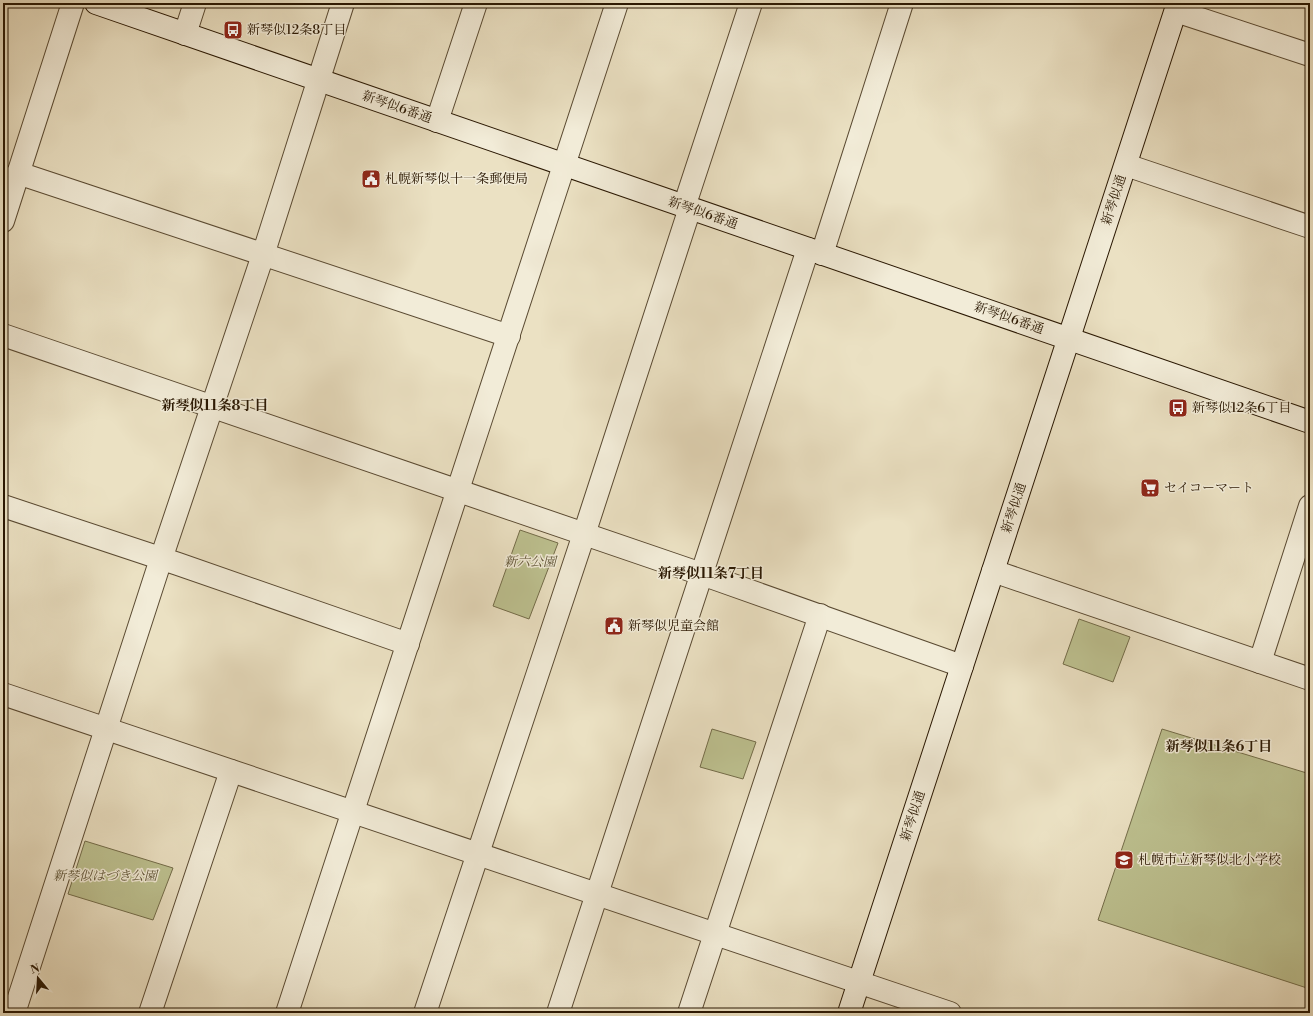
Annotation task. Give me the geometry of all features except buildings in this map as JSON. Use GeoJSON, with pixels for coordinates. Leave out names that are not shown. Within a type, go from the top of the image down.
{"type":"FeatureCollection","features":[{"type":"Feature","properties":{"kind":"street"},"geometry":{"type":"LineString","coordinates":[[3,220],[14,168],[73,3]]}},
{"type":"Feature","properties":{"kind":"street","name":"新琴似6番通"},"geometry":{"type":"LineString","coordinates":[[96,3],[1310,422]]}},
{"type":"Feature","properties":{"kind":"street"},"geometry":{"type":"LineString","coordinates":[[185,34],[195,3]]}},
{"type":"Feature","properties":{"kind":"street"},"geometry":{"type":"LineString","coordinates":[[14,1013],[343,3]]}},
{"type":"Feature","properties":{"kind":"street"},"geometry":{"type":"LineString","coordinates":[[437,121],[476,3]]}},
{"type":"Feature","properties":{"kind":"street"},"geometry":{"type":"LineString","coordinates":[[287,1013],[617,3]]}},
{"type":"Feature","properties":{"kind":"street"},"geometry":{"type":"LineString","coordinates":[[426,1013],[584,534],[751,3]]}},
{"type":"Feature","properties":{"kind":"street"},"geometry":{"type":"LineString","coordinates":[[558,1013],[701,574],[902,3]]}},
{"type":"Feature","properties":{"kind":"street"},"geometry":{"type":"LineString","coordinates":[[1177,7],[1310,55]]}},
{"type":"Feature","properties":{"kind":"street","name":"新琴似通"},"geometry":{"type":"LineString","coordinates":[[849,1013],[1177,7]]}},
{"type":"Feature","properties":{"kind":"street"},"geometry":{"type":"LineString","coordinates":[[1126,165],[1310,227]]}},
{"type":"Feature","properties":{"kind":"street"},"geometry":{"type":"LineString","coordinates":[[14,168],[262,255],[509,336]]}},
{"type":"Feature","properties":{"kind":"street"},"geometry":{"type":"LineString","coordinates":[[3,336],[701,574],[962,666]]}},
{"type":"Feature","properties":{"kind":"street"},"geometry":{"type":"LineString","coordinates":[[3,506],[408,644]]}},
{"type":"Feature","properties":{"kind":"street"},"geometry":{"type":"LineString","coordinates":[[1260,662],[1310,506]]}},
{"type":"Feature","properties":{"kind":"street"},"geometry":{"type":"LineString","coordinates":[[993,571],[1310,679]]}},
{"type":"Feature","properties":{"kind":"street"},"geometry":{"type":"LineString","coordinates":[[689,1013],[820,615]]}},
{"type":"Feature","properties":{"kind":"street"},"geometry":{"type":"LineString","coordinates":[[3,694],[950,1013]]}},
{"type":"Feature","properties":{"kind":"street"},"geometry":{"type":"LineString","coordinates":[[150,1013],[231,771]]}},
{"type":"Feature","properties":{"kind":"green space","name":"新六公園"},"geometry":{"type":"Polygon","coordinates":[[[520,530],[558,543],[529,619],[493,606],[520,530]]]}},
{"type":"Feature","properties":{"kind":"green space"},"geometry":{"type":"Polygon","coordinates":[[[1079,619],[1130,637],[1113,682],[1063,664],[1079,619]]]}},
{"type":"Feature","properties":{"kind":"green space"},"geometry":{"type":"Polygon","coordinates":[[[712,729],[756,742],[743,779],[700,767],[712,729]]]}},
{"type":"Feature","properties":{"kind":"green space"},"geometry":{"type":"Polygon","coordinates":[[[1162,729],[1310,774],[1310,989],[1098,920],[1162,729]]]}},
{"type":"Feature","properties":{"kind":"green space","name":"新琴似はづき公園"},"geometry":{"type":"Polygon","coordinates":[[[85,841],[173,868],[153,920],[68,894],[85,841]]]}},
{"type":"Feature","properties":{"kind":"place","name":"新琴似12条8丁目"},"geometry":{"type":"Point","coordinates":[233,30]}},
{"type":"Feature","properties":{"kind":"place","name":"札幌新琴似十一条郵便局"},"geometry":{"type":"Point","coordinates":[371,179]}},
{"type":"Feature","properties":{"kind":"place","name":"新琴似12条6丁目"},"geometry":{"type":"Point","coordinates":[1178,408]}},
{"type":"Feature","properties":{"kind":"place","name":"セイコーマート"},"geometry":{"type":"Point","coordinates":[1150,488]}},
{"type":"Feature","properties":{"kind":"place","name":"新琴似児童会館"},"geometry":{"type":"Point","coordinates":[614,626]}},
{"type":"Feature","properties":{"kind":"place","name":"札幌市立新琴似北小学校"},"geometry":{"type":"Point","coordinates":[1124,860]}},
{"type":"Feature","properties":{"kind":"district","name":"新琴似11条8丁目"},"geometry":{"type":"Point","coordinates":[215,406]}},
{"type":"Feature","properties":{"kind":"district","name":"新琴似11条7丁目"},"geometry":{"type":"Point","coordinates":[711,574]}},
{"type":"Feature","properties":{"kind":"district","name":"新琴似11条6丁目"},"geometry":{"type":"Point","coordinates":[1219,747]}}]}
